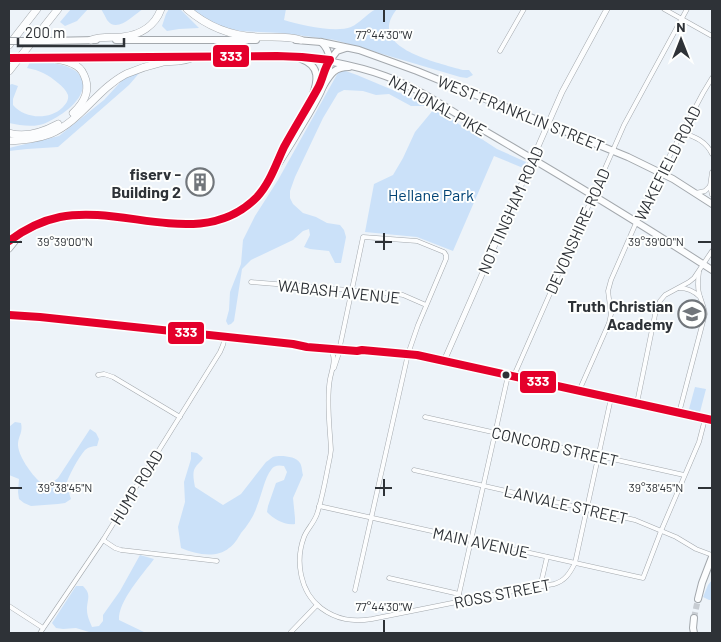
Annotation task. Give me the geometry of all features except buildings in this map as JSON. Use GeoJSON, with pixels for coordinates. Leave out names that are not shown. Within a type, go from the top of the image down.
{"type":"FeatureCollection","features":[{"type":"Feature","properties":{"kind":"highway"},"geometry":{"type":"LineString","coordinates":[[9,44],[33,9]]}},
{"type":"Feature","properties":{"kind":"highway"},"geometry":{"type":"LineString","coordinates":[[9,44],[37,9]]}},
{"type":"Feature","properties":{"kind":"highway"},"geometry":{"type":"LineString","coordinates":[[91,40],[138,34],[150,26],[159,15],[161,9]]}},
{"type":"Feature","properties":{"kind":"highway"},"geometry":{"type":"LineString","coordinates":[[187,9],[206,23],[225,32],[246,36],[301,40]]}},
{"type":"Feature","properties":{"kind":"highway"},"geometry":{"type":"LineString","coordinates":[[9,71],[57,10]]}},
{"type":"Feature","properties":{"kind":"highway"},"geometry":{"type":"LineString","coordinates":[[9,75],[28,46]]}},
{"type":"Feature","properties":{"kind":"highway"},"geometry":{"type":"LineString","coordinates":[[9,142],[41,136],[60,129],[99,94],[124,75],[149,66],[193,57]]}},
{"type":"Feature","properties":{"kind":"highway"},"geometry":{"type":"LineString","coordinates":[[9,133],[31,134],[58,125],[76,111],[85,97],[87,84],[82,71],[72,64],[46,58]]}},
{"type":"Feature","properties":{"kind":"main road"},"geometry":{"type":"LineString","coordinates":[[9,44],[47,40],[301,40],[321,42],[325,46],[330,60],[330,66],[322,88]]}},
{"type":"Feature","properties":{"kind":"main road","name":"WEST FRANKLIN STREET"},"geometry":{"type":"LineString","coordinates":[[321,42],[389,60],[613,150],[661,172],[696,192],[712,204]]}},
{"type":"Feature","properties":{"kind":"main road"},"geometry":{"type":"LineString","coordinates":[[274,172],[284,148],[318,88],[326,65],[337,51],[348,48]]}},
{"type":"Feature","properties":{"kind":"main road"},"geometry":{"type":"LineString","coordinates":[[277,56],[299,59],[310,64],[317,78],[312,97]]}},
{"type":"Feature","properties":{"kind":"main road","name":"NATIONAL PIKE"},"geometry":{"type":"LineString","coordinates":[[9,58],[277,56],[330,60],[361,68],[386,76],[417,91],[532,159],[712,270]]}},
{"type":"Feature","properties":{"kind":"main road"},"geometry":{"type":"LineString","coordinates":[[9,248],[23,232],[35,224],[56,217],[84,214],[184,225],[201,224],[227,217],[242,209],[261,192],[288,151],[330,75],[344,67],[361,68]]}},
{"type":"Feature","properties":{"kind":"main road"},"geometry":{"type":"LineString","coordinates":[[9,241],[18,233],[23,232]]}},
{"type":"Feature","properties":{"kind":"main road"},"geometry":{"type":"LineString","coordinates":[[698,599],[712,556]]}},
{"type":"Feature","properties":{"kind":"main road"},"geometry":{"type":"LineString","coordinates":[[702,583],[712,573]]}},
{"type":"Feature","properties":{"kind":"main road"},"geometry":{"type":"LineString","coordinates":[[692,631],[694,618]]}},
{"type":"Feature","properties":{"kind":"street"},"geometry":{"type":"LineString","coordinates":[[500,51],[524,9]]}},
{"type":"Feature","properties":{"kind":"street","name":"NOTTINGHAM ROAD"},"geometry":{"type":"LineString","coordinates":[[444,361],[562,92],[607,9]]}},
{"type":"Feature","properties":{"kind":"street"},"geometry":{"type":"LineString","coordinates":[[664,9],[712,36]]}},
{"type":"Feature","properties":{"kind":"street","name":"DEVONSHIRE ROAD"},"geometry":{"type":"LineString","coordinates":[[459,594],[507,380],[516,371],[633,106],[687,9]]}},
{"type":"Feature","properties":{"kind":"street","name":"WAKEFIELD ROAD"},"geometry":{"type":"LineString","coordinates":[[579,391],[609,323],[611,314],[608,291],[610,280],[661,172],[712,78]]}},
{"type":"Feature","properties":{"kind":"street"},"geometry":{"type":"LineString","coordinates":[[682,132],[702,140],[712,154]]}},
{"type":"Feature","properties":{"kind":"street"},"geometry":{"type":"LineString","coordinates":[[712,172],[710,186],[712,195]]}},
{"type":"Feature","properties":{"kind":"street"},"geometry":{"type":"LineString","coordinates":[[696,192],[706,191],[710,186]]}},
{"type":"Feature","properties":{"kind":"street"},"geometry":{"type":"LineString","coordinates":[[332,372],[341,348],[362,237],[417,241],[441,250],[446,255],[446,259],[410,344],[355,590]]}},
{"type":"Feature","properties":{"kind":"street"},"geometry":{"type":"LineString","coordinates":[[636,404],[656,310],[660,301],[665,295],[689,282],[697,274],[712,251]]}},
{"type":"Feature","properties":{"kind":"street"},"geometry":{"type":"LineString","coordinates":[[679,413],[704,318],[704,309],[698,288],[699,271]]}},
{"type":"Feature","properties":{"kind":"street","name":"WABASH AVENUE"},"geometry":{"type":"LineString","coordinates":[[251,282],[397,294],[426,305]]}},
{"type":"Feature","properties":{"kind":"street"},"geometry":{"type":"LineString","coordinates":[[677,288],[690,290],[697,293],[700,297]]}},
{"type":"Feature","properties":{"kind":"street"},"geometry":{"type":"LineString","coordinates":[[690,290],[698,288]]}},
{"type":"Feature","properties":{"kind":"street"},"geometry":{"type":"LineString","coordinates":[[9,313],[330,349],[341,348]]}},
{"type":"Feature","properties":{"kind":"street","name":"HUMP ROAD"},"geometry":{"type":"LineString","coordinates":[[40,633],[103,540],[180,417],[220,352],[225,337]]}},
{"type":"Feature","properties":{"kind":"street"},"geometry":{"type":"LineString","coordinates":[[298,345],[308,344],[357,351],[408,354],[512,375],[712,420]]}},
{"type":"Feature","properties":{"kind":"street"},"geometry":{"type":"LineString","coordinates":[[290,633],[317,605],[311,599],[304,586],[300,565],[304,537],[317,515],[331,450],[329,387],[334,357],[330,349]]}},
{"type":"Feature","properties":{"kind":"street"},"geometry":{"type":"LineString","coordinates":[[98,375],[104,374],[113,377],[180,417]]}},
{"type":"Feature","properties":{"kind":"street","name":"ROSS STREET"},"geometry":{"type":"LineString","coordinates":[[317,605],[336,617],[354,621],[540,587],[562,581],[569,574],[575,563],[611,398]]}},
{"type":"Feature","properties":{"kind":"street","name":"CONCORD STREET"},"geometry":{"type":"LineString","coordinates":[[425,417],[684,475]]}},
{"type":"Feature","properties":{"kind":"street"},"geometry":{"type":"LineString","coordinates":[[661,531],[699,442],[705,419]]}},
{"type":"Feature","properties":{"kind":"street","name":"LANVALE STREET"},"geometry":{"type":"LineString","coordinates":[[414,470],[635,520],[683,540],[696,549],[712,556]]}},
{"type":"Feature","properties":{"kind":"street","name":"MAIN AVENUE"},"geometry":{"type":"LineString","coordinates":[[319,506],[643,578],[661,531]]}},
{"type":"Feature","properties":{"kind":"street"},"geometry":{"type":"LineString","coordinates":[[103,540],[121,550],[217,561]]}},
{"type":"Feature","properties":{"kind":"street"},"geometry":{"type":"LineString","coordinates":[[540,587],[547,557]]}},
{"type":"Feature","properties":{"kind":"street"},"geometry":{"type":"LineString","coordinates":[[389,578],[459,594],[461,601]]}},
{"type":"Feature","properties":{"kind":"street"},"geometry":{"type":"LineString","coordinates":[[9,606],[43,628]]}},
{"type":"Feature","properties":{"kind":"green space"},"geometry":{"type":"Polygon","coordinates":[[[71,9],[88,9],[77,21],[65,26],[60,22],[71,9]]]}},
{"type":"Feature","properties":{"kind":"green space"},"geometry":{"type":"Polygon","coordinates":[[[101,9],[143,9],[125,22],[115,25],[107,20],[101,9]]]}},
{"type":"Feature","properties":{"kind":"green space"},"geometry":{"type":"Polygon","coordinates":[[[169,9],[180,9],[199,28],[167,31],[162,26],[169,9]]]}},
{"type":"Feature","properties":{"kind":"green space"},"geometry":{"type":"Polygon","coordinates":[[[192,9],[286,9],[284,20],[327,29],[344,29],[358,23],[377,9],[397,9],[390,22],[390,34],[397,43],[408,51],[422,57],[437,63],[469,70],[473,75],[467,78],[460,77],[335,40],[282,33],[240,31],[215,25],[192,9]]]}},
{"type":"Feature","properties":{"kind":"green space"},"geometry":{"type":"Polygon","coordinates":[[[37,61],[69,67],[77,72],[82,78],[82,92],[74,104],[46,123],[32,126],[9,123],[9,85],[18,86],[13,99],[13,105],[18,110],[30,115],[51,115],[62,108],[67,102],[68,95],[59,84],[44,73],[27,68],[30,62],[37,61]]]}},
{"type":"Feature","properties":{"kind":"green space"},"geometry":{"type":"Polygon","coordinates":[[[340,69],[426,104],[426,106],[411,106],[389,94],[376,95],[363,91],[344,90],[338,93],[323,118],[295,177],[290,191],[290,198],[293,204],[303,213],[327,223],[340,225],[344,230],[346,237],[341,263],[335,263],[329,251],[304,247],[310,235],[309,229],[303,231],[293,240],[251,260],[242,269],[234,321],[228,325],[226,321],[230,292],[241,264],[243,240],[340,69]]]}},
{"type":"Feature","properties":{"kind":"green space"},"geometry":{"type":"Polygon","coordinates":[[[141,71],[129,85],[58,147],[9,151],[9,148],[59,136],[104,100],[127,75],[141,71]]]}},
{"type":"Feature","properties":{"kind":"green space","name":"Hellane Park"},"geometry":{"type":"Polygon","coordinates":[[[434,109],[497,149],[526,162],[523,168],[494,156],[453,251],[417,237],[365,232],[374,184],[393,175],[415,132],[434,109]]]}},
{"type":"Feature","properties":{"kind":"green space"},"geometry":{"type":"Polygon","coordinates":[[[695,387],[706,389],[700,412],[689,409],[695,387]]]}},
{"type":"Feature","properties":{"kind":"green space"},"geometry":{"type":"Polygon","coordinates":[[[15,422],[21,423],[18,448],[22,459],[40,482],[53,482],[58,478],[90,429],[96,433],[99,439],[97,446],[85,450],[66,483],[65,487],[71,499],[65,503],[31,506],[19,499],[19,479],[9,475],[9,427],[15,422]]]}},
{"type":"Feature","properties":{"kind":"green space"},"geometry":{"type":"Polygon","coordinates":[[[191,452],[197,453],[203,458],[194,470],[195,487],[223,505],[241,494],[266,462],[273,457],[288,457],[298,461],[301,464],[303,475],[293,498],[295,524],[280,521],[267,512],[276,483],[284,480],[287,472],[284,466],[277,466],[272,468],[269,473],[252,517],[231,547],[212,554],[199,554],[181,548],[178,527],[185,502],[184,482],[191,459],[191,452]]]}},
{"type":"Feature","properties":{"kind":"green space"},"geometry":{"type":"Polygon","coordinates":[[[140,555],[154,559],[127,596],[122,605],[119,620],[146,633],[89,632],[76,628],[56,628],[52,623],[76,586],[83,586],[87,592],[87,610],[92,627],[99,626],[103,621],[103,615],[120,591],[140,555]]]}},
{"type":"Feature","properties":{"kind":"green space"},"geometry":{"type":"Polygon","coordinates":[[[712,580],[712,600],[709,600],[703,597],[712,580]]]}},
{"type":"Feature","properties":{"kind":"tunnel"},"geometry":{"type":"LineString","coordinates":[[694,618],[698,599]]}},
{"type":"Feature","properties":{"kind":"transit line","name":"333"},"geometry":{"type":"LineString","coordinates":[[9,58],[277,56],[330,60],[318,88],[284,147],[266,186],[257,197],[236,213],[213,222],[188,224],[163,223],[111,216],[85,215],[60,217],[33,226],[9,241]]}},
{"type":"Feature","properties":{"kind":"transit line","name":"333"},"geometry":{"type":"LineString","coordinates":[[9,315],[307,347],[417,355],[712,420]]}},
{"type":"Feature","properties":{"kind":"place","name":"fiserv - Building 2"},"geometry":{"type":"Point","coordinates":[200,182]}},
{"type":"Feature","properties":{"kind":"place","name":"Truth Christian Academy"},"geometry":{"type":"Point","coordinates":[692,314]}}]}
